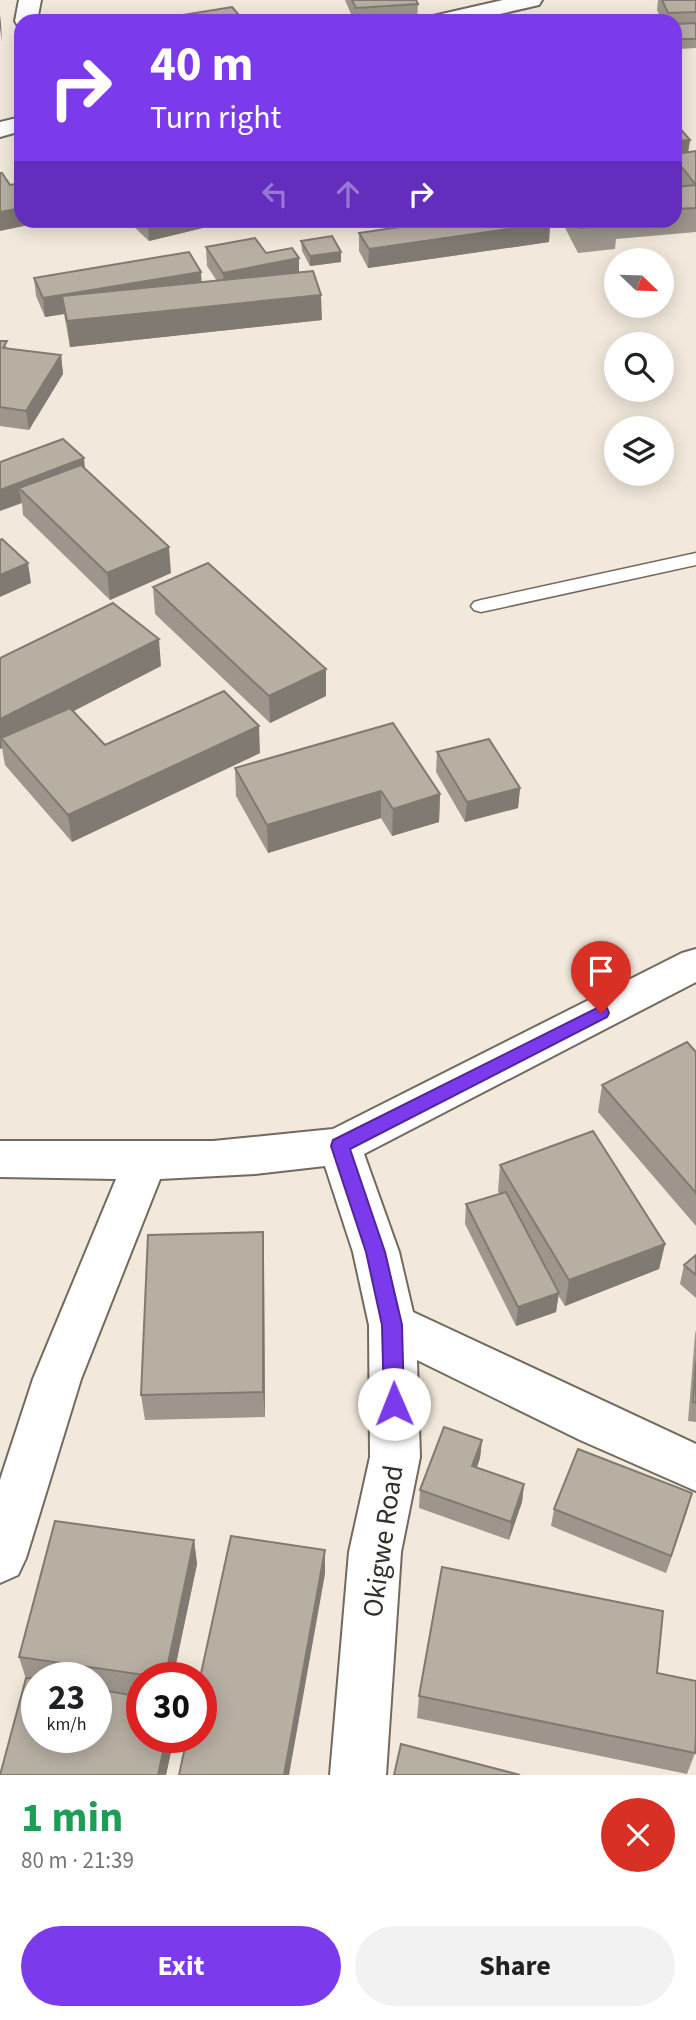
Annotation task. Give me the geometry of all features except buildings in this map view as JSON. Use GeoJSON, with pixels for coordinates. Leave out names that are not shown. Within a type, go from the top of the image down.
{"type":"FeatureCollection","features":[{"type":"Feature","properties":{"kind":"street"},"geometry":{"type":"LineString","coordinates":[[472,14],[531,0]]}},
{"type":"Feature","properties":{"kind":"street"},"geometry":{"type":"LineString","coordinates":[[0,1159],[144,1163],[292,1154],[340,1146],[696,964]]}},
{"type":"Feature","properties":{"kind":"street","name":"Okigwe Road"},"geometry":{"type":"LineString","coordinates":[[340,1146],[376,1252],[392,1325],[395,1457],[375,1552],[358,1775]]}},
{"type":"Feature","properties":{"kind":"street"},"geometry":{"type":"LineString","coordinates":[[0,1558],[57,1379],[144,1163]]}},
{"type":"Feature","properties":{"kind":"street"},"geometry":{"type":"LineString","coordinates":[[392,1325],[597,1424],[696,1468]]}},
{"type":"Feature","properties":{"kind":"lane"},"geometry":{"type":"LineString","coordinates":[[481,606],[696,559]]}},
{"type":"Feature","properties":{"kind":"route"},"geometry":{"type":"LineString","coordinates":[[394,1404],[392,1325],[376,1252],[340,1146],[601,1013]]}}]}
